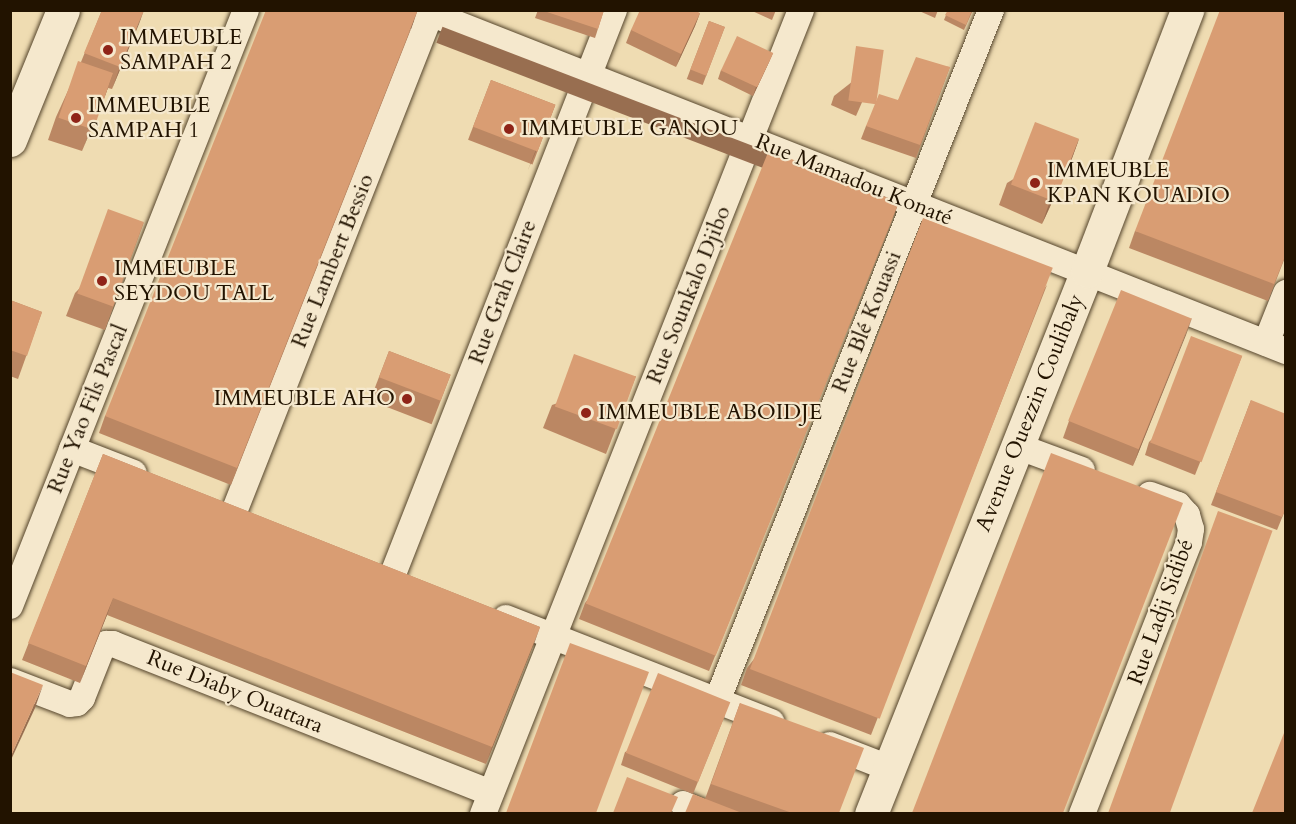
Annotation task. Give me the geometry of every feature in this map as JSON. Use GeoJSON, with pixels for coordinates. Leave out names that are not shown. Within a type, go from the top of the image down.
{"type":"FeatureCollection","features":[{"type":"Feature","properties":{"kind":"street"},"geometry":{"type":"LineString","coordinates":[[10,140],[63,10]]}},
{"type":"Feature","properties":{"kind":"street","name":"Rue Yao Fils Pascal"},"geometry":{"type":"LineString","coordinates":[[10,606],[246,10]]}},
{"type":"Feature","properties":{"kind":"street","name":"Rue Grah Claire"},"geometry":{"type":"LineString","coordinates":[[393,574],[614,10]]}},
{"type":"Feature","properties":{"kind":"street","name":"Rue Sounkalo Djibo"},"geometry":{"type":"LineString","coordinates":[[487,803],[801,10]]}},
{"type":"Feature","properties":{"kind":"street","name":"Rue Blé Kouassi"},"geometry":{"type":"LineString","coordinates":[[717,701],[991,10]]}},
{"type":"Feature","properties":{"kind":"street","name":"Avenue Ouezzin Coulibaly"},"geometry":{"type":"LineString","coordinates":[[871,813],[1087,271],[1187,10]]}},
{"type":"Feature","properties":{"kind":"street","name":"Rue Mamadou Konaté"},"geometry":{"type":"LineString","coordinates":[[428,12],[1276,347]]}},
{"type":"Feature","properties":{"kind":"street","name":"Rue Lambert Bessio"},"geometry":{"type":"LineString","coordinates":[[234,512],[428,12]]}},
{"type":"Feature","properties":{"kind":"street"},"geometry":{"type":"LineString","coordinates":[[1276,347],[1286,293]]}},
{"type":"Feature","properties":{"kind":"street","name":"Rue Ladji Sidibé"},"geometry":{"type":"LineString","coordinates":[[1017,446],[1178,505],[1187,515],[1191,529],[1160,618],[1082,813]]}},
{"type":"Feature","properties":{"kind":"street"},"geometry":{"type":"LineString","coordinates":[[72,449],[159,483]]}},
{"type":"Feature","properties":{"kind":"street"},"geometry":{"type":"LineString","coordinates":[[478,608],[889,768]]}},
{"type":"Feature","properties":{"kind":"street","name":"Rue Diaby Ouattara"},"geometry":{"type":"LineString","coordinates":[[10,681],[70,704],[77,703],[82,698],[101,650],[106,644],[113,644],[487,803]]}},
{"type":"Feature","properties":{"kind":"street"},"geometry":{"type":"LineString","coordinates":[[683,804],[707,813]]}},
{"type":"Feature","properties":{"kind":"building","name":"IMMEUBLE SAMPAH 2"},"geometry":{"type":"Polygon","coordinates":[[[102,10],[144,10],[120,67],[84,53],[102,10]]]}},
{"type":"Feature","properties":{"kind":"building"},"geometry":{"type":"Polygon","coordinates":[[[266,10],[412,10],[417,12],[237,468],[105,416],[266,10]]]}},
{"type":"Feature","properties":{"kind":"building"},"geometry":{"type":"Polygon","coordinates":[[[541,10],[604,10],[598,29],[541,10]]]}},
{"type":"Feature","properties":{"kind":"building"},"geometry":{"type":"Polygon","coordinates":[[[640,10],[694,10],[700,13],[681,54],[631,30],[640,10]]]}},
{"type":"Feature","properties":{"kind":"building"},"geometry":{"type":"Polygon","coordinates":[[[948,10],[972,10],[966,25],[945,15],[948,10]]]}},
{"type":"Feature","properties":{"kind":"building"},"geometry":{"type":"Polygon","coordinates":[[[1220,10],[1286,10],[1286,254],[1274,284],[1135,231],[1220,10]]]}},
{"type":"Feature","properties":{"kind":"building"},"geometry":{"type":"Polygon","coordinates":[[[709,21],[725,27],[706,76],[690,70],[709,21]]]}},
{"type":"Feature","properties":{"kind":"building"},"geometry":{"type":"Polygon","coordinates":[[[737,36],[773,53],[757,87],[721,70],[737,36]]]}},
{"type":"Feature","properties":{"kind":"building"},"geometry":{"type":"Polygon","coordinates":[[[856,46],[884,50],[876,104],[848,100],[856,46]]]}},
{"type":"Feature","properties":{"kind":"building"},"geometry":{"type":"Polygon","coordinates":[[[916,57],[950,67],[920,145],[866,126],[879,94],[898,100],[916,57]]]}},
{"type":"Feature","properties":{"kind":"building"},"geometry":{"type":"Polygon","coordinates":[[[78,61],[113,73],[93,130],[58,118],[78,61]]]}},
{"type":"Feature","properties":{"kind":"building","name":"IMMEUBLE GANOU"},"geometry":{"type":"Polygon","coordinates":[[[491,80],[555,105],[537,151],[473,127],[491,80]]]}},
{"type":"Feature","properties":{"kind":"building","name":"IMMEUBLE KPAN KOUADIO"},"geometry":{"type":"Polygon","coordinates":[[[1035,122],[1079,139],[1055,201],[1011,185],[1035,122]]]}},
{"type":"Feature","properties":{"kind":"building"},"geometry":{"type":"Polygon","coordinates":[[[769,150],[899,202],[716,656],[586,603],[769,150]]]}},
{"type":"Feature","properties":{"kind":"building","name":"IMMEUBLE SEYDOU TALL"},"geometry":{"type":"Polygon","coordinates":[[[108,209],[144,222],[113,307],[77,294],[108,209]]]}},
{"type":"Feature","properties":{"kind":"building"},"geometry":{"type":"Polygon","coordinates":[[[923,218],[1053,268],[880,719],[750,669],[923,218]]]}},
{"type":"Feature","properties":{"kind":"building"},"geometry":{"type":"Polygon","coordinates":[[[1121,290],[1191,318],[1139,449],[1068,421],[1121,290]]]}},
{"type":"Feature","properties":{"kind":"building"},"geometry":{"type":"Polygon","coordinates":[[[10,300],[42,312],[27,356],[10,350],[10,300]]]}},
{"type":"Feature","properties":{"kind":"building"},"geometry":{"type":"Polygon","coordinates":[[[1191,336],[1242,356],[1201,462],[1150,442],[1191,336]]]}},
{"type":"Feature","properties":{"kind":"building"},"geometry":{"type":"Polygon","coordinates":[[[389,351],[451,375],[441,401],[379,377],[389,351]]]}},
{"type":"Feature","properties":{"kind":"building"},"geometry":{"type":"Polygon","coordinates":[[[574,354],[636,377],[617,429],[555,407],[574,354]]]}},
{"type":"Feature","properties":{"kind":"building"},"geometry":{"type":"Polygon","coordinates":[[[1251,400],[1286,414],[1286,508],[1282,517],[1216,492],[1251,400]]]}},
{"type":"Feature","properties":{"kind":"building"},"geometry":{"type":"Polygon","coordinates":[[[1051,453],[1183,503],[1063,813],[912,813],[1051,453]]]}},
{"type":"Feature","properties":{"kind":"building"},"geometry":{"type":"Polygon","coordinates":[[[103,454],[540,627],[492,747],[113,598],[86,666],[28,643],[103,454]]]}},
{"type":"Feature","properties":{"kind":"building"},"geometry":{"type":"Polygon","coordinates":[[[1218,511],[1273,531],[1169,814],[1108,814],[1218,511]]]}},
{"type":"Feature","properties":{"kind":"building"},"geometry":{"type":"Polygon","coordinates":[[[570,643],[649,672],[596,813],[506,813],[570,643]]]}},
{"type":"Feature","properties":{"kind":"building"},"geometry":{"type":"Polygon","coordinates":[[[10,672],[43,685],[10,758],[10,672]]]}},
{"type":"Feature","properties":{"kind":"building"},"geometry":{"type":"Polygon","coordinates":[[[658,673],[730,702],[698,782],[626,753],[658,673]]]}},
{"type":"Feature","properties":{"kind":"building"},"geometry":{"type":"Polygon","coordinates":[[[740,703],[864,748],[839,813],[792,813],[711,784],[740,703]]]}},
{"type":"Feature","properties":{"kind":"building"},"geometry":{"type":"Polygon","coordinates":[[[1286,728],[1286,813],[1252,813],[1286,728]]]}},
{"type":"Feature","properties":{"kind":"building"},"geometry":{"type":"Polygon","coordinates":[[[627,777],[678,797],[671,813],[613,813],[627,777]]]}},
{"type":"Feature","properties":{"kind":"building"},"geometry":{"type":"Polygon","coordinates":[[[693,794],[742,813],[685,813],[693,794]]]}},
{"type":"Feature","properties":{"kind":"place","name":"IMMEUBLE SAMPAH 2"},"geometry":{"type":"Point","coordinates":[108,50]}},
{"type":"Feature","properties":{"kind":"place","name":"IMMEUBLE SAMPAH 1"},"geometry":{"type":"Point","coordinates":[76,118]}},
{"type":"Feature","properties":{"kind":"place","name":"IMMEUBLE GANOU"},"geometry":{"type":"Point","coordinates":[509,129]}},
{"type":"Feature","properties":{"kind":"place","name":"IMMEUBLE KPAN KOUADIO"},"geometry":{"type":"Point","coordinates":[1035,183]}},
{"type":"Feature","properties":{"kind":"place","name":"IMMEUBLE SEYDOU TALL"},"geometry":{"type":"Point","coordinates":[102,281]}},
{"type":"Feature","properties":{"kind":"place","name":"IMMEUBLE AHO"},"geometry":{"type":"Point","coordinates":[407,399]}},
{"type":"Feature","properties":{"kind":"place","name":"IMMEUBLE ABOIDJE"},"geometry":{"type":"Point","coordinates":[586,413]}}]}
